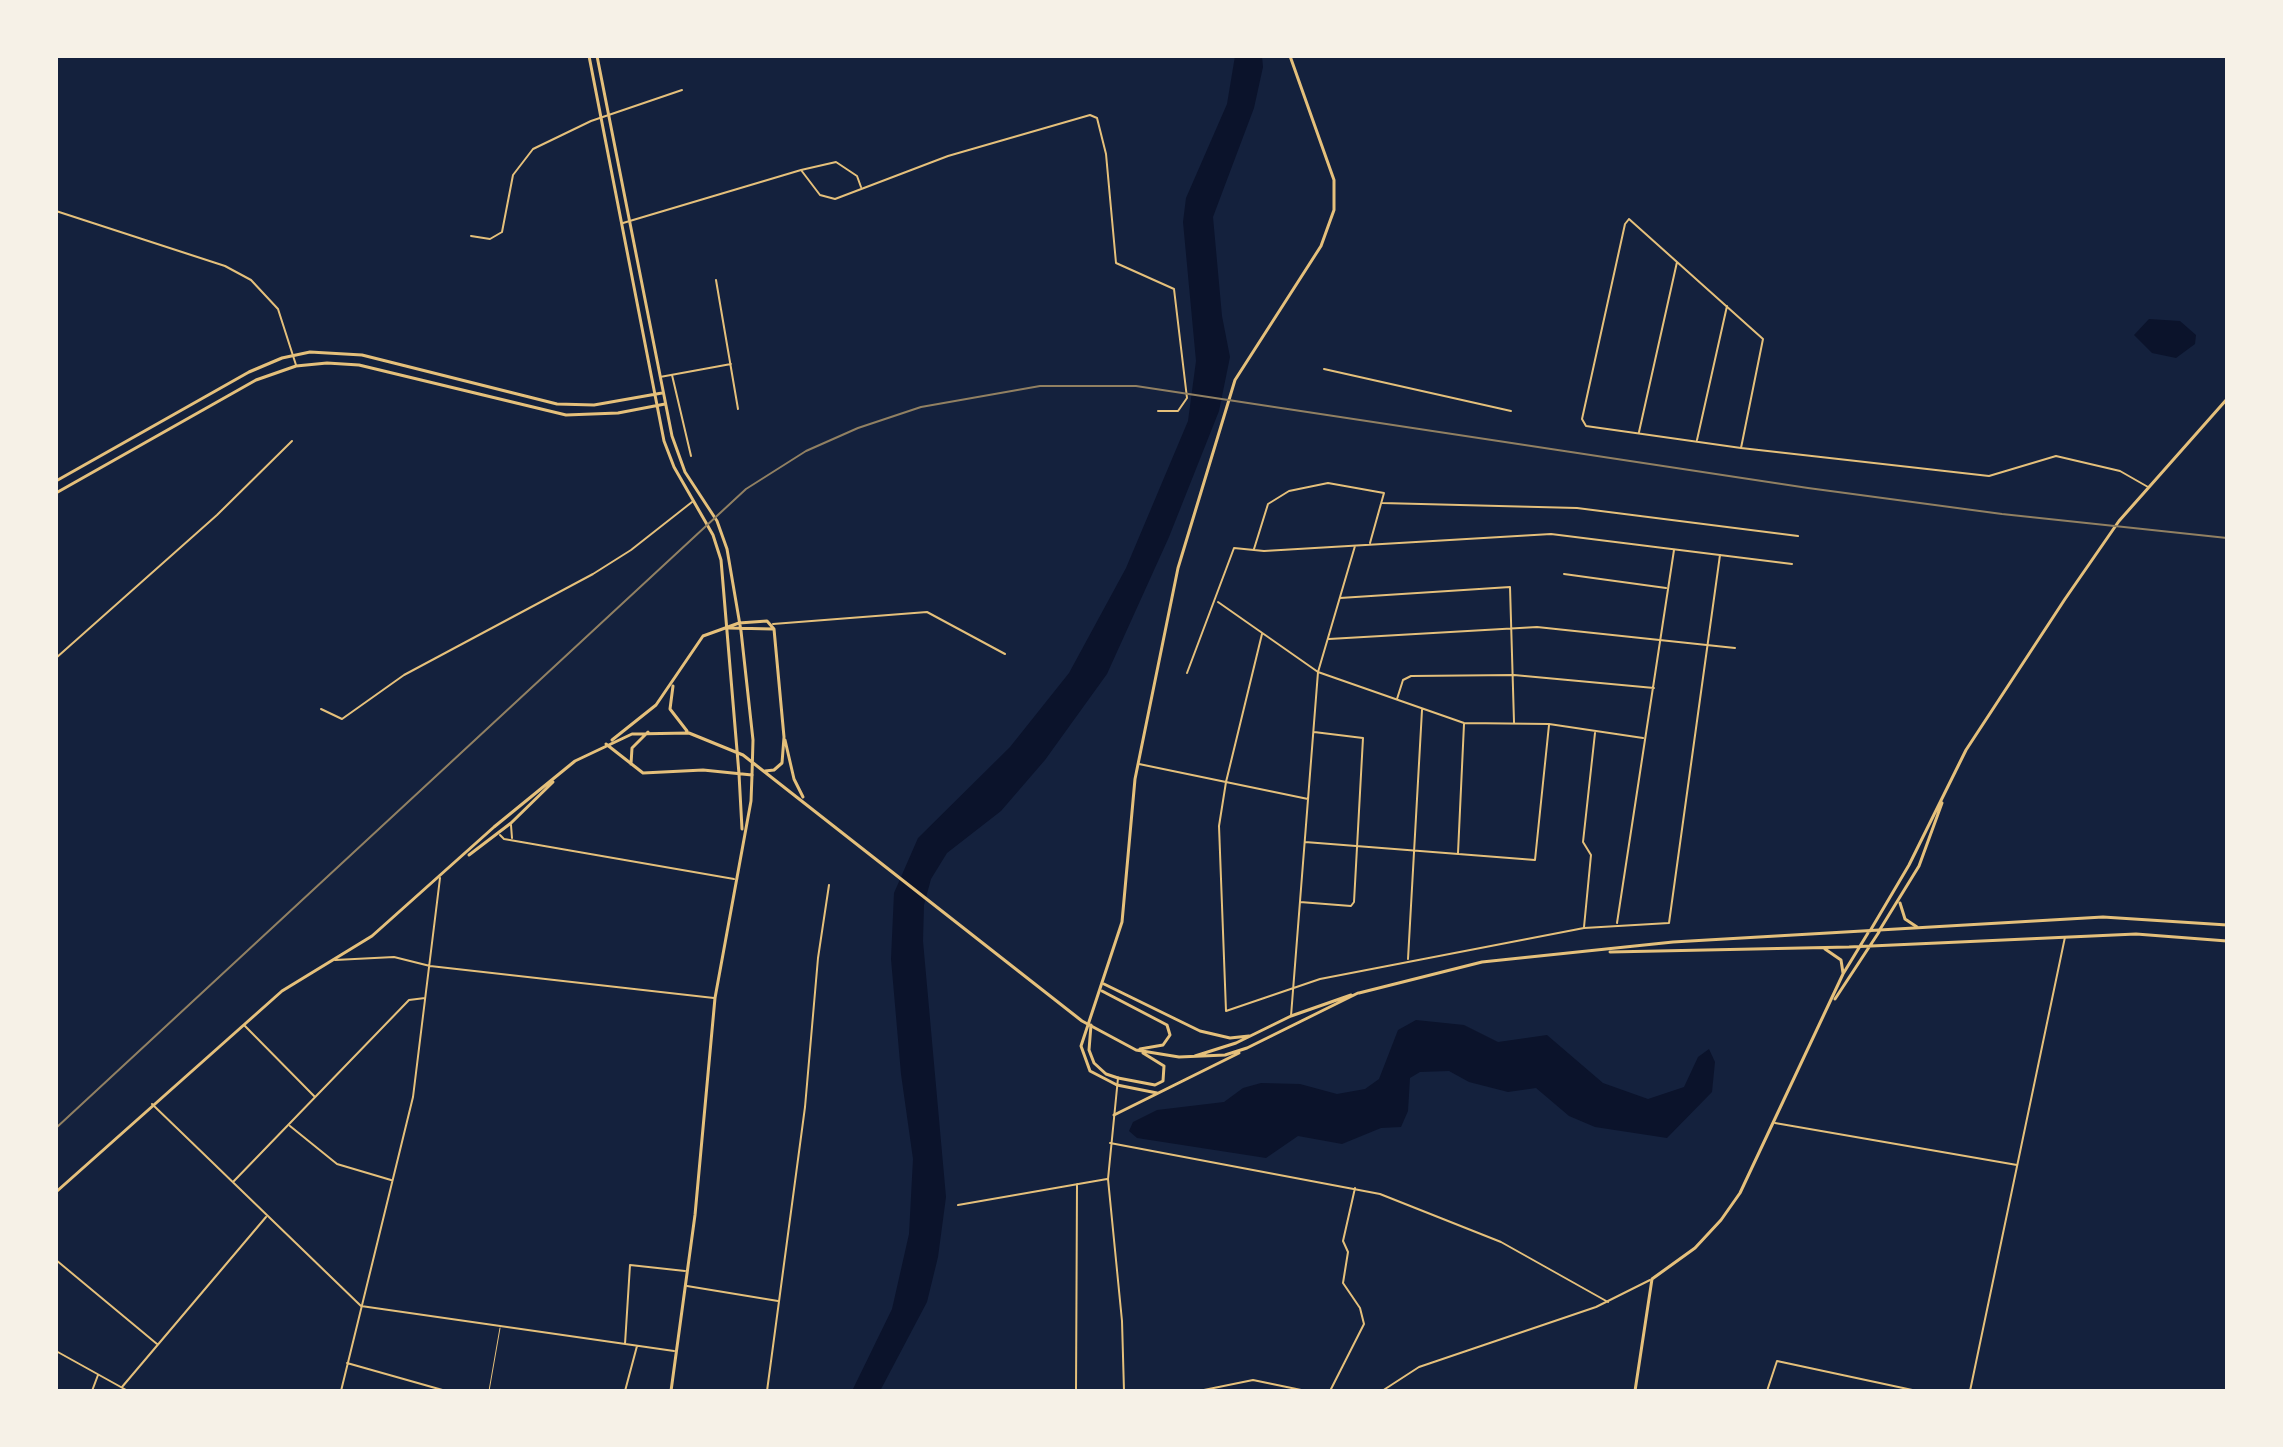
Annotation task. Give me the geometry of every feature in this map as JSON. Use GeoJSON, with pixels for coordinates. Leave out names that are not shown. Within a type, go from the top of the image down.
{"type":"FeatureCollection","features":[{"type":"Feature","properties":{"kind":"main road"},"geometry":{"type":"LineString","coordinates":[[589,56],[655,406],[674,467],[719,551],[729,628],[743,833]]}},
{"type":"Feature","properties":{"kind":"main road"},"geometry":{"type":"LineString","coordinates":[[597,56],[662,393],[681,462],[722,531],[741,631],[753,740],[751,801],[734,879],[715,998],[687,1286],[671,1391]]}},
{"type":"Feature","properties":{"kind":"main road"},"geometry":{"type":"LineString","coordinates":[[1158,1093],[1117,1085],[1095,1076],[1083,1060],[1082,1041],[1102,991],[1124,913],[1138,764],[1178,568],[1232,388],[1242,367],[1321,246],[1334,210],[1334,180],[1290,56]]}},
{"type":"Feature","properties":{"kind":"main road"},"geometry":{"type":"LineString","coordinates":[[56,481],[249,372],[294,355],[346,352],[568,405],[662,393]]}},
{"type":"Feature","properties":{"kind":"main road"},"geometry":{"type":"LineString","coordinates":[[56,493],[256,380],[296,366],[327,363],[359,365],[566,415],[604,414],[665,404]]}},
{"type":"Feature","properties":{"kind":"main road"},"geometry":{"type":"LineString","coordinates":[[1635,1391],[1652,1279],[1695,1248],[1721,1220],[1749,1178],[1843,974],[1909,865],[1966,750],[2114,527],[2227,399]]}},
{"type":"Feature","properties":{"kind":"main road"},"geometry":{"type":"LineString","coordinates":[[56,1192],[291,984],[359,947],[462,859],[494,827],[560,774],[648,713],[674,682],[703,636],[739,623],[773,627]]}},
{"type":"Feature","properties":{"kind":"main road"},"geometry":{"type":"LineString","coordinates":[[729,628],[741,631],[773,627]]}},
{"type":"Feature","properties":{"kind":"main road"},"geometry":{"type":"LineString","coordinates":[[773,627],[784,737],[794,779],[805,801]]}},
{"type":"Feature","properties":{"kind":"main road"},"geometry":{"type":"LineString","coordinates":[[674,682],[670,709],[689,733]]}},
{"type":"Feature","properties":{"kind":"main road"},"geometry":{"type":"LineString","coordinates":[[607,743],[648,732],[689,733],[721,744],[758,765],[1055,1001],[1106,1037],[1164,1066],[1163,1081],[1155,1085],[1118,1078],[1101,1071],[1089,1050],[1091,1024]]}},
{"type":"Feature","properties":{"kind":"main road"},"geometry":{"type":"LineString","coordinates":[[633,768],[629,758],[632,748],[648,732]]}},
{"type":"Feature","properties":{"kind":"main road"},"geometry":{"type":"LineString","coordinates":[[765,771],[779,768],[782,763],[784,737]]}},
{"type":"Feature","properties":{"kind":"main road"},"geometry":{"type":"LineString","coordinates":[[607,743],[633,768],[648,774],[703,770],[752,775]]}},
{"type":"Feature","properties":{"kind":"main road"},"geometry":{"type":"LineString","coordinates":[[462,859],[499,834],[560,774]]}},
{"type":"Feature","properties":{"kind":"main road"},"geometry":{"type":"LineString","coordinates":[[1832,1002],[1901,900],[1931,837],[1943,797]]}},
{"type":"Feature","properties":{"kind":"main road"},"geometry":{"type":"LineString","coordinates":[[494,827],[499,834]]}},
{"type":"Feature","properties":{"kind":"main road"},"geometry":{"type":"LineString","coordinates":[[1901,900],[1899,910],[1905,919],[1917,927]]}},
{"type":"Feature","properties":{"kind":"main road"},"geometry":{"type":"LineString","coordinates":[[1191,1057],[1252,1035],[1291,1016],[1358,993],[1465,965],[1673,942],[2103,917],[2227,925]]}},
{"type":"Feature","properties":{"kind":"main road"},"geometry":{"type":"LineString","coordinates":[[1595,952],[1675,953],[1859,947],[2136,934],[2227,941]]}},
{"type":"Feature","properties":{"kind":"main road"},"geometry":{"type":"LineString","coordinates":[[1822,948],[1839,957],[1843,974]]}},
{"type":"Feature","properties":{"kind":"main road"},"geometry":{"type":"LineString","coordinates":[[1104,984],[1200,1031],[1230,1038],[1252,1035]]}},
{"type":"Feature","properties":{"kind":"main road"},"geometry":{"type":"LineString","coordinates":[[1102,991],[1169,1028],[1169,1038],[1163,1045],[1136,1050]]}},
{"type":"Feature","properties":{"kind":"main road"},"geometry":{"type":"LineString","coordinates":[[1114,1115],[1358,993]]}},
{"type":"Feature","properties":{"kind":"main road"},"geometry":{"type":"LineString","coordinates":[[1291,1016],[1296,1025]]}},
{"type":"Feature","properties":{"kind":"main road"},"geometry":{"type":"LineString","coordinates":[[1136,1050],[1211,1058],[1247,1048]]}},
{"type":"Feature","properties":{"kind":"street"},"geometry":{"type":"LineString","coordinates":[[471,236],[493,238],[504,229],[510,184],[525,156],[550,139],[682,90]]}},
{"type":"Feature","properties":{"kind":"street"},"geometry":{"type":"LineString","coordinates":[[801,170],[827,199],[1077,116],[1097,118],[1111,196],[1116,263],[1174,289],[1187,398],[1178,411],[1158,411]]}},
{"type":"Feature","properties":{"kind":"street"},"geometry":{"type":"LineString","coordinates":[[620,224],[836,162],[857,176],[861,188]]}},
{"type":"Feature","properties":{"kind":"street"},"geometry":{"type":"LineString","coordinates":[[56,211],[225,266],[251,280],[278,309],[296,366]]}},
{"type":"Feature","properties":{"kind":"street"},"geometry":{"type":"LineString","coordinates":[[1741,448],[1763,339],[1629,219],[1621,239],[1583,423],[1741,448],[1989,476],[2056,456],[2120,471],[2148,487]]}},
{"type":"Feature","properties":{"kind":"street"},"geometry":{"type":"LineString","coordinates":[[1639,433],[1677,260]]}},
{"type":"Feature","properties":{"kind":"street"},"geometry":{"type":"LineString","coordinates":[[716,280],[738,409]]}},
{"type":"Feature","properties":{"kind":"street"},"geometry":{"type":"LineString","coordinates":[[1696,441],[1727,306]]}},
{"type":"Feature","properties":{"kind":"street"},"geometry":{"type":"LineString","coordinates":[[659,378],[731,364]]}},
{"type":"Feature","properties":{"kind":"street"},"geometry":{"type":"LineString","coordinates":[[1324,369],[1511,411]]}},
{"type":"Feature","properties":{"kind":"street"},"geometry":{"type":"LineString","coordinates":[[672,375],[691,456]]}},
{"type":"Feature","properties":{"kind":"street"},"geometry":{"type":"LineString","coordinates":[[56,658],[217,515],[292,441]]}},
{"type":"Feature","properties":{"kind":"street"},"geometry":{"type":"LineString","coordinates":[[1254,551],[1265,508],[1289,491],[1328,483],[1384,493],[1369,544]]}},
{"type":"Feature","properties":{"kind":"street"},"geometry":{"type":"LineString","coordinates":[[321,709],[342,719],[404,675],[606,566],[693,501]]}},
{"type":"Feature","properties":{"kind":"street"},"geometry":{"type":"LineString","coordinates":[[1382,503],[1577,508],[1798,536]]}},
{"type":"Feature","properties":{"kind":"street"},"geometry":{"type":"LineString","coordinates":[[1187,673],[1217,601],[1234,548],[1254,551],[1551,534],[1792,564]]}},
{"type":"Feature","properties":{"kind":"street"},"geometry":{"type":"LineString","coordinates":[[1291,1016],[1318,672],[1356,545]]}},
{"type":"Feature","properties":{"kind":"street"},"geometry":{"type":"LineString","coordinates":[[1617,924],[1674,549]]}},
{"type":"Feature","properties":{"kind":"street"},"geometry":{"type":"LineString","coordinates":[[1262,634],[1226,782],[1219,826],[1226,1011],[1320,979],[1409,961],[1584,928],[1669,923],[1720,555]]}},
{"type":"Feature","properties":{"kind":"street"},"geometry":{"type":"LineString","coordinates":[[1564,574],[1668,588]]}},
{"type":"Feature","properties":{"kind":"street"},"geometry":{"type":"LineString","coordinates":[[1339,598],[1510,587],[1514,724]]}},
{"type":"Feature","properties":{"kind":"street"},"geometry":{"type":"LineString","coordinates":[[1217,601],[1318,672],[1464,723],[1549,724],[1643,738]]}},
{"type":"Feature","properties":{"kind":"street"},"geometry":{"type":"LineString","coordinates":[[773,627],[931,612],[1005,654]]}},
{"type":"Feature","properties":{"kind":"street"},"geometry":{"type":"LineString","coordinates":[[1328,639],[1512,628],[1564,628],[1735,648]]}},
{"type":"Feature","properties":{"kind":"street"},"geometry":{"type":"LineString","coordinates":[[1397,700],[1406,677],[1514,675],[1654,688]]}},
{"type":"Feature","properties":{"kind":"street"},"geometry":{"type":"LineString","coordinates":[[1409,961],[1412,849],[1422,709]]}},
{"type":"Feature","properties":{"kind":"street"},"geometry":{"type":"LineString","coordinates":[[1458,853],[1464,723]]}},
{"type":"Feature","properties":{"kind":"street"},"geometry":{"type":"LineString","coordinates":[[1304,842],[1535,860],[1549,724]]}},
{"type":"Feature","properties":{"kind":"street"},"geometry":{"type":"LineString","coordinates":[[1584,928],[1591,855],[1583,842],[1595,731]]}},
{"type":"Feature","properties":{"kind":"street"},"geometry":{"type":"LineString","coordinates":[[1299,902],[1353,905],[1358,846],[1363,738],[1313,732]]}},
{"type":"Feature","properties":{"kind":"street"},"geometry":{"type":"LineString","coordinates":[[1138,764],[1308,799]]}},
{"type":"Feature","properties":{"kind":"street"},"geometry":{"type":"LineString","coordinates":[[511,823],[512,840]]}},
{"type":"Feature","properties":{"kind":"street"},"geometry":{"type":"LineString","coordinates":[[499,834],[512,840],[734,879]]}},
{"type":"Feature","properties":{"kind":"street"},"geometry":{"type":"LineString","coordinates":[[341,1391],[413,1097],[440,878]]}},
{"type":"Feature","properties":{"kind":"street"},"geometry":{"type":"LineString","coordinates":[[767,1391],[805,1107],[818,958],[829,885]]}},
{"type":"Feature","properties":{"kind":"street"},"geometry":{"type":"LineString","coordinates":[[1970,1391],[2065,936]]}},
{"type":"Feature","properties":{"kind":"street"},"geometry":{"type":"LineString","coordinates":[[334,961],[377,955],[430,966],[715,998]]}},
{"type":"Feature","properties":{"kind":"street"},"geometry":{"type":"LineString","coordinates":[[232,1183],[409,1000],[426,998]]}},
{"type":"Feature","properties":{"kind":"street"},"geometry":{"type":"LineString","coordinates":[[243,1024],[316,1098]]}},
{"type":"Feature","properties":{"kind":"street"},"geometry":{"type":"LineString","coordinates":[[1118,1078],[1108,1179],[1122,1321],[1124,1391]]}},
{"type":"Feature","properties":{"kind":"street"},"geometry":{"type":"LineString","coordinates":[[152,1104],[361,1306],[677,1352]]}},
{"type":"Feature","properties":{"kind":"street"},"geometry":{"type":"LineString","coordinates":[[1774,1123],[2018,1165]]}},
{"type":"Feature","properties":{"kind":"street"},"geometry":{"type":"LineString","coordinates":[[289,1125],[337,1164],[394,1181]]}},
{"type":"Feature","properties":{"kind":"street"},"geometry":{"type":"LineString","coordinates":[[1110,1143],[1313,1183],[1356,1187],[1501,1242],[1608,1302]]}},
{"type":"Feature","properties":{"kind":"street"},"geometry":{"type":"LineString","coordinates":[[958,1205],[1108,1179]]}},
{"type":"Feature","properties":{"kind":"street"},"geometry":{"type":"LineString","coordinates":[[1076,1391],[1077,1184]]}},
{"type":"Feature","properties":{"kind":"street"},"geometry":{"type":"LineString","coordinates":[[1330,1391],[1364,1324],[1360,1308],[1343,1283],[1348,1252],[1343,1241],[1356,1187]]}},
{"type":"Feature","properties":{"kind":"street"},"geometry":{"type":"LineString","coordinates":[[122,1387],[267,1216]]}},
{"type":"Feature","properties":{"kind":"street"},"geometry":{"type":"LineString","coordinates":[[56,1260],[158,1345]]}},
{"type":"Feature","properties":{"kind":"street"},"geometry":{"type":"LineString","coordinates":[[625,1345],[630,1265],[688,1271]]}},
{"type":"Feature","properties":{"kind":"street"},"geometry":{"type":"LineString","coordinates":[[1382,1391],[1419,1367],[1608,1302],[1652,1279]]}},
{"type":"Feature","properties":{"kind":"street"},"geometry":{"type":"LineString","coordinates":[[687,1286],[780,1302]]}},
{"type":"Feature","properties":{"kind":"street"},"geometry":{"type":"LineString","coordinates":[[489,1391],[500,1328]]}},
{"type":"Feature","properties":{"kind":"street"},"geometry":{"type":"LineString","coordinates":[[625,1391],[637,1346]]}},
{"type":"Feature","properties":{"kind":"street"},"geometry":{"type":"LineString","coordinates":[[56,1351],[128,1391]]}},
{"type":"Feature","properties":{"kind":"street"},"geometry":{"type":"LineString","coordinates":[[1767,1391],[1777,1361],[1917,1391]]}},
{"type":"Feature","properties":{"kind":"street"},"geometry":{"type":"LineString","coordinates":[[347,1363],[446,1391]]}},
{"type":"Feature","properties":{"kind":"street"},"geometry":{"type":"LineString","coordinates":[[92,1391],[98,1374]]}},
{"type":"Feature","properties":{"kind":"street"},"geometry":{"type":"LineString","coordinates":[[1199,1391],[1253,1380],[1306,1391]]}},
{"type":"Feature","properties":{"kind":"water"},"geometry":{"type":"Polygon","coordinates":[[[1235,56],[1262,56],[1263,67],[1254,108],[1213,217],[1222,316],[1230,357],[1219,411],[1169,537],[1107,674],[1045,760],[1001,811],[947,853],[931,879],[924,905],[923,941],[946,1197],[938,1257],[927,1302],[880,1391],[852,1391],[892,1309],[909,1234],[913,1159],[901,1074],[891,959],[894,893],[918,838],[1010,747],[1069,673],[1126,568],[1188,421],[1196,361],[1183,222],[1186,198],[1227,104],[1235,56]]]}},
{"type":"Feature","properties":{"kind":"water"},"geometry":{"type":"Polygon","coordinates":[[[2149,319],[2180,321],[2196,335],[2195,344],[2176,358],[2152,353],[2134,335],[2149,319]]]}},
{"type":"Feature","properties":{"kind":"water"},"geometry":{"type":"Polygon","coordinates":[[[1416,1020],[1464,1025],[1498,1042],[1547,1035],[1603,1083],[1648,1099],[1684,1087],[1698,1057],[1709,1049],[1715,1062],[1712,1092],[1667,1138],[1595,1127],[1569,1116],[1536,1088],[1508,1092],[1469,1082],[1449,1071],[1420,1072],[1410,1078],[1408,1111],[1401,1127],[1381,1128],[1342,1144],[1298,1136],[1266,1158],[1137,1138],[1129,1131],[1133,1122],[1157,1110],[1224,1102],[1243,1088],[1261,1083],[1300,1084],[1337,1094],[1365,1089],[1379,1079],[1398,1030],[1416,1020]]]}},
{"type":"Feature","properties":{"kind":"railway"},"geometry":{"type":"LineString","coordinates":[[56,1128],[746,489],[806,451],[858,428],[921,407],[1040,386],[1136,386],[1808,488],[2002,514],[2227,538]]}}]}
